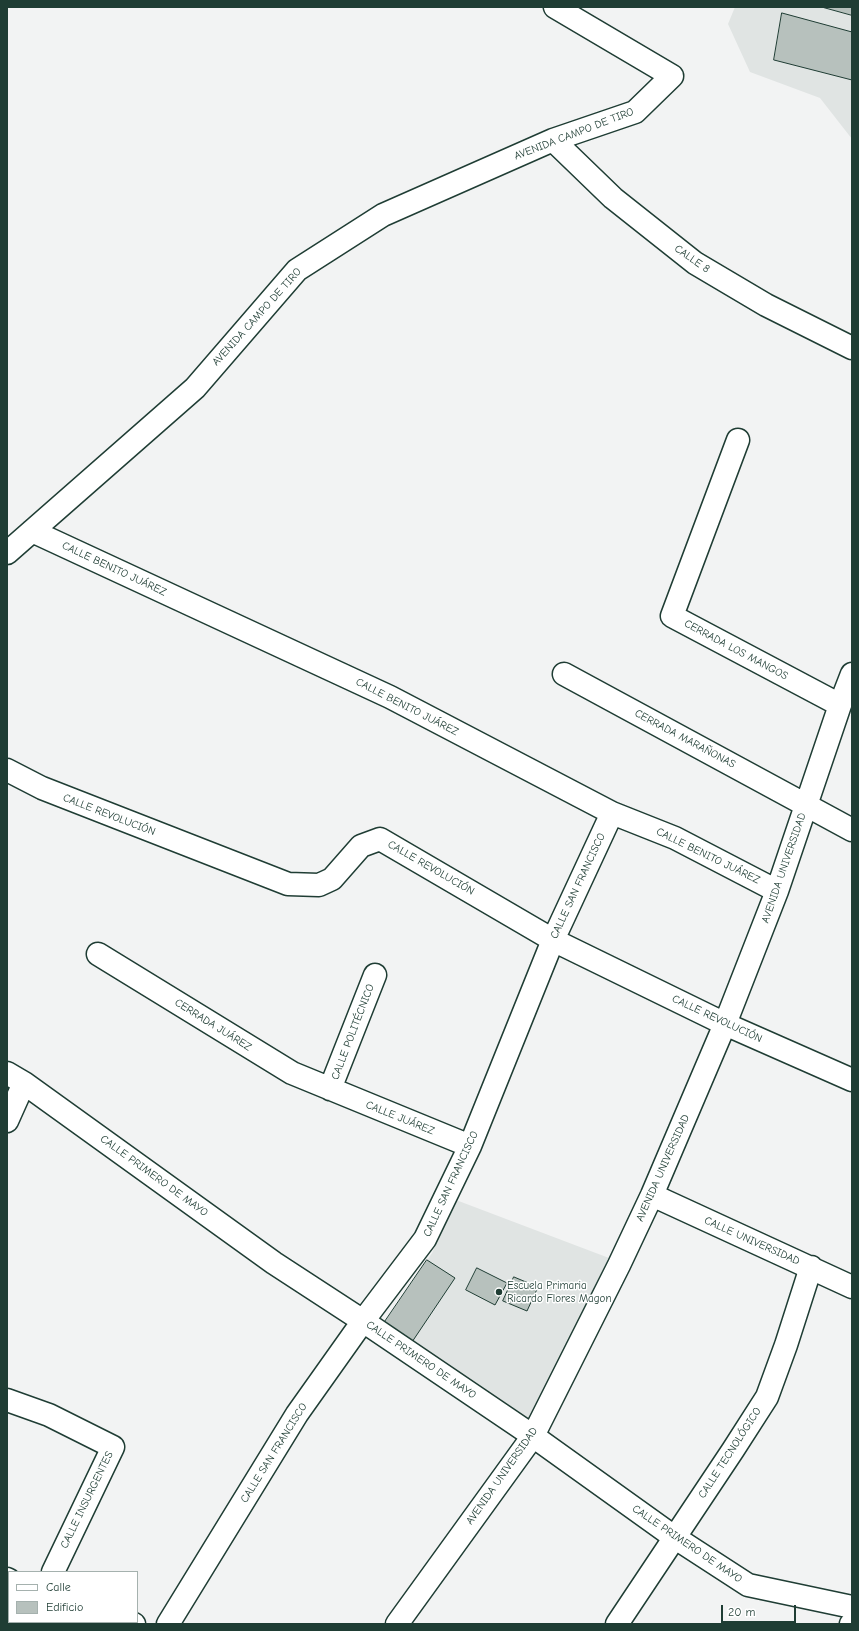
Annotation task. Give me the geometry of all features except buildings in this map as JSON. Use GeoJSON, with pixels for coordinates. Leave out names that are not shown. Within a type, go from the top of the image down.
{"type":"FeatureCollection","features":[{"type":"Feature","properties":{"kind":"street","name":"AVENIDA CAMPO DE TIRO"},"geometry":{"type":"LineString","coordinates":[[7,553],[195,388],[297,270],[383,215],[553,140],[635,112],[672,76],[555,7]]}},
{"type":"Feature","properties":{"kind":"street","name":"CALLE 8"},"geometry":{"type":"LineString","coordinates":[[553,140],[613,198],[695,263],[766,305],[852,348]]}},
{"type":"Feature","properties":{"kind":"street","name":"CERRADA LOS MANGOS"},"geometry":{"type":"LineString","coordinates":[[738,440],[672,616],[840,705]]}},
{"type":"Feature","properties":{"kind":"street","name":"CALLE BENITO JUÁREZ"},"geometry":{"type":"LineString","coordinates":[[32,531],[390,697],[612,812],[675,838],[777,891]]}},
{"type":"Feature","properties":{"kind":"street","name":"CERRADA MARAÑONAS"},"geometry":{"type":"LineString","coordinates":[[564,674],[852,830]]}},
{"type":"Feature","properties":{"kind":"street","name":"AVENIDA UNIVERSIDAD"},"geometry":{"type":"LineString","coordinates":[[397,1624],[533,1436],[619,1265],[652,1195],[725,1024],[777,891],[840,705],[852,674]]}},
{"type":"Feature","properties":{"kind":"street","name":"CALLE REVOLUCIÓN"},"geometry":{"type":"LineString","coordinates":[[7,770],[42,788],[288,884],[319,885],[332,879],[361,846],[380,838],[553,940],[725,1024],[852,1080]]}},
{"type":"Feature","properties":{"kind":"street","name":"CALLE SAN FRANCISCO"},"geometry":{"type":"LineString","coordinates":[[168,1624],[297,1414],[363,1321],[425,1239],[470,1146],[553,940],[612,812]]}},
{"type":"Feature","properties":{"kind":"street","name":"CERRADA JUÁREZ"},"geometry":{"type":"LineString","coordinates":[[98,954],[292,1074],[330,1089]]}},
{"type":"Feature","properties":{"kind":"street","name":"CALLE POLITÉCNICO"},"geometry":{"type":"LineString","coordinates":[[330,1089],[375,975]]}},
{"type":"Feature","properties":{"kind":"street"},"geometry":{"type":"LineString","coordinates":[[7,1121],[16,1078]]}},
{"type":"Feature","properties":{"kind":"street","name":"CALLE PRIMERO DE MAYO"},"geometry":{"type":"LineString","coordinates":[[16,1078],[274,1263],[363,1321],[533,1436],[674,1537],[748,1585],[852,1607]]}},
{"type":"Feature","properties":{"kind":"street","name":"CALLE JUÁREZ"},"geometry":{"type":"LineString","coordinates":[[330,1089],[470,1146]]}},
{"type":"Feature","properties":{"kind":"street","name":"CALLE UNIVERSIDAD"},"geometry":{"type":"LineString","coordinates":[[652,1195],[852,1287]]}},
{"type":"Feature","properties":{"kind":"street","name":"CALLE TECNOLÓGICO"},"geometry":{"type":"LineString","coordinates":[[617,1624],[767,1397],[786,1345],[811,1267]]}},
{"type":"Feature","properties":{"kind":"street","name":"CALLE INSURGENTES"},"geometry":{"type":"LineString","coordinates":[[7,1400],[50,1415],[113,1447],[53,1571]]}},
{"type":"Feature","properties":{"kind":"shaded area"},"geometry":{"type":"Polygon","coordinates":[[[735,7],[852,7],[852,139],[820,98],[750,72],[728,24],[735,7]]]}},
{"type":"Feature","properties":{"kind":"shaded area","name":"Escuela Primaria Ricardo Flores Magon"},"geometry":{"type":"Polygon","coordinates":[[[456,1200],[609,1258],[529,1419],[384,1323],[432,1253],[456,1200]]]}},
{"type":"Feature","properties":{"kind":"place","name":"Escuela Primaria Ricardo Flores Magon"},"geometry":{"type":"Point","coordinates":[499,1292]}}]}
